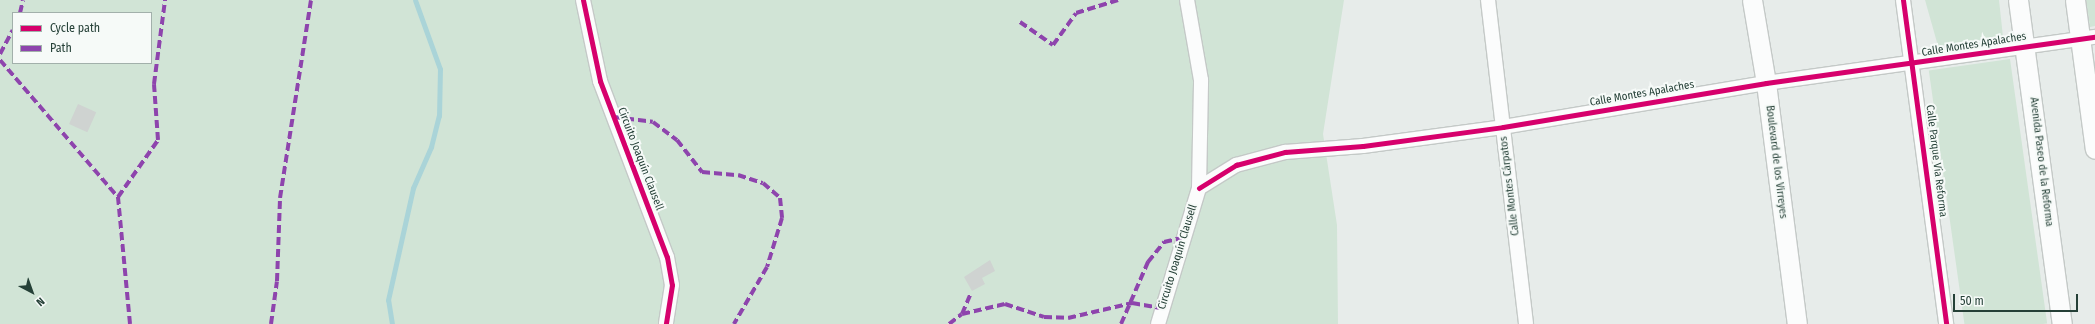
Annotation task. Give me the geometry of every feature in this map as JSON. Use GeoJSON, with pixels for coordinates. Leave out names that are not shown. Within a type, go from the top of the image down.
{"type":"FeatureCollection","features":[{"type":"Feature","properties":{"kind":"main road","name":"Boulevard de los Virreyes"},"geometry":{"type":"LineString","coordinates":[[1752,0],[1766,83],[1797,324]]}},
{"type":"Feature","properties":{"kind":"main road","name":"Avenida Paseo de la Reforma"},"geometry":{"type":"LineString","coordinates":[[2018,0],[2027,47],[2062,324]]}},
{"type":"Feature","properties":{"kind":"main road"},"geometry":{"type":"LineString","coordinates":[[2075,0],[2088,38],[2095,149]]}},
{"type":"Feature","properties":{"kind":"street","name":"Circuito Joaquín Clausell"},"geometry":{"type":"LineString","coordinates":[[583,0],[600,81],[667,256],[672,285],[666,324]]}},
{"type":"Feature","properties":{"kind":"street","name":"Circuito Joaquín Clausell"},"geometry":{"type":"LineString","coordinates":[[1158,324],[1199,188],[1201,80],[1187,0]]}},
{"type":"Feature","properties":{"kind":"street","name":"Calle Montes Cárpatos"},"geometry":{"type":"LineString","coordinates":[[1488,0],[1526,324]]}},
{"type":"Feature","properties":{"kind":"street","name":"Calle Parque Vía Reforma"},"geometry":{"type":"LineString","coordinates":[[1903,0],[1913,64],[1946,324]]}},
{"type":"Feature","properties":{"kind":"street","name":"Calle Montes Apalaches"},"geometry":{"type":"LineString","coordinates":[[1199,188],[1236,164],[1285,152],[1363,146],[1503,127],[1766,83],[1913,64],[2088,38]]}},
{"type":"Feature","properties":{"kind":"green space"},"geometry":{"type":"Polygon","coordinates":[[[0,0],[1344,0],[1323,134],[1337,225],[1338,324],[0,324],[0,0]]]}},
{"type":"Feature","properties":{"kind":"green space"},"geometry":{"type":"Polygon","coordinates":[[[1925,0],[1999,0],[2003,37],[1938,46],[1925,0]]]}},
{"type":"Feature","properties":{"kind":"green space"},"geometry":{"type":"Polygon","coordinates":[[[2086,0],[2095,0],[2095,26],[2090,27],[2086,0]]]}},
{"type":"Feature","properties":{"kind":"green space"},"geometry":{"type":"Polygon","coordinates":[[[2010,59],[2047,323],[1964,324],[1929,70],[2010,59]]]}},
{"type":"Feature","properties":{"kind":"building"},"geometry":{"type":"Polygon","coordinates":[[[78,104],[96,112],[87,132],[69,124],[78,104]]]}},
{"type":"Feature","properties":{"kind":"building"},"geometry":{"type":"Polygon","coordinates":[[[990,260],[995,271],[982,278],[985,284],[972,291],[964,277],[990,260]]]}},
{"type":"Feature","properties":{"kind":"waterway"},"geometry":{"type":"LineString","coordinates":[[392,324],[388,300],[413,188],[431,147],[439,116],[440,69],[415,0]]}},
{"type":"Feature","properties":{"kind":"marked path"},"geometry":{"type":"LineString","coordinates":[[20,12],[23,0]]}},
{"type":"Feature","properties":{"kind":"marked path"},"geometry":{"type":"LineString","coordinates":[[130,324],[118,197],[158,140],[154,84],[165,0]]}},
{"type":"Feature","properties":{"kind":"marked path"},"geometry":{"type":"LineString","coordinates":[[271,324],[277,281],[280,198],[311,0]]}},
{"type":"Feature","properties":{"kind":"marked path"},"geometry":{"type":"LineString","coordinates":[[1020,22],[1053,45],[1076,13],[1118,0]]}},
{"type":"Feature","properties":{"kind":"marked path"},"geometry":{"type":"LineString","coordinates":[[0,54],[12,32]]}},
{"type":"Feature","properties":{"kind":"marked path"},"geometry":{"type":"LineString","coordinates":[[0,60],[118,197]]}},
{"type":"Feature","properties":{"kind":"marked path"},"geometry":{"type":"LineString","coordinates":[[614,117],[653,122],[677,140],[702,172],[738,175],[763,183],[780,198],[782,218],[767,267],[734,324]]}},
{"type":"Feature","properties":{"kind":"marked path"},"geometry":{"type":"LineString","coordinates":[[1121,324],[1148,262],[1164,242],[1182,238]]}},
{"type":"Feature","properties":{"kind":"marked path"},"geometry":{"type":"LineString","coordinates":[[962,314],[970,295]]}},
{"type":"Feature","properties":{"kind":"marked path"},"geometry":{"type":"LineString","coordinates":[[949,324],[962,314],[1005,304],[1044,317],[1068,318],[1132,303],[1161,308]]}},
{"type":"Feature","properties":{"kind":"cycle path"},"geometry":{"type":"LineString","coordinates":[[583,0],[600,81],[667,257],[672,285],[666,324]]}},
{"type":"Feature","properties":{"kind":"cycle path"},"geometry":{"type":"LineString","coordinates":[[1903,0],[1946,324]]}},
{"type":"Feature","properties":{"kind":"cycle path"},"geometry":{"type":"LineString","coordinates":[[1199,188],[1236,165],[1285,152],[1363,146],[1503,127],[1766,83],[2095,37]]}}]}
